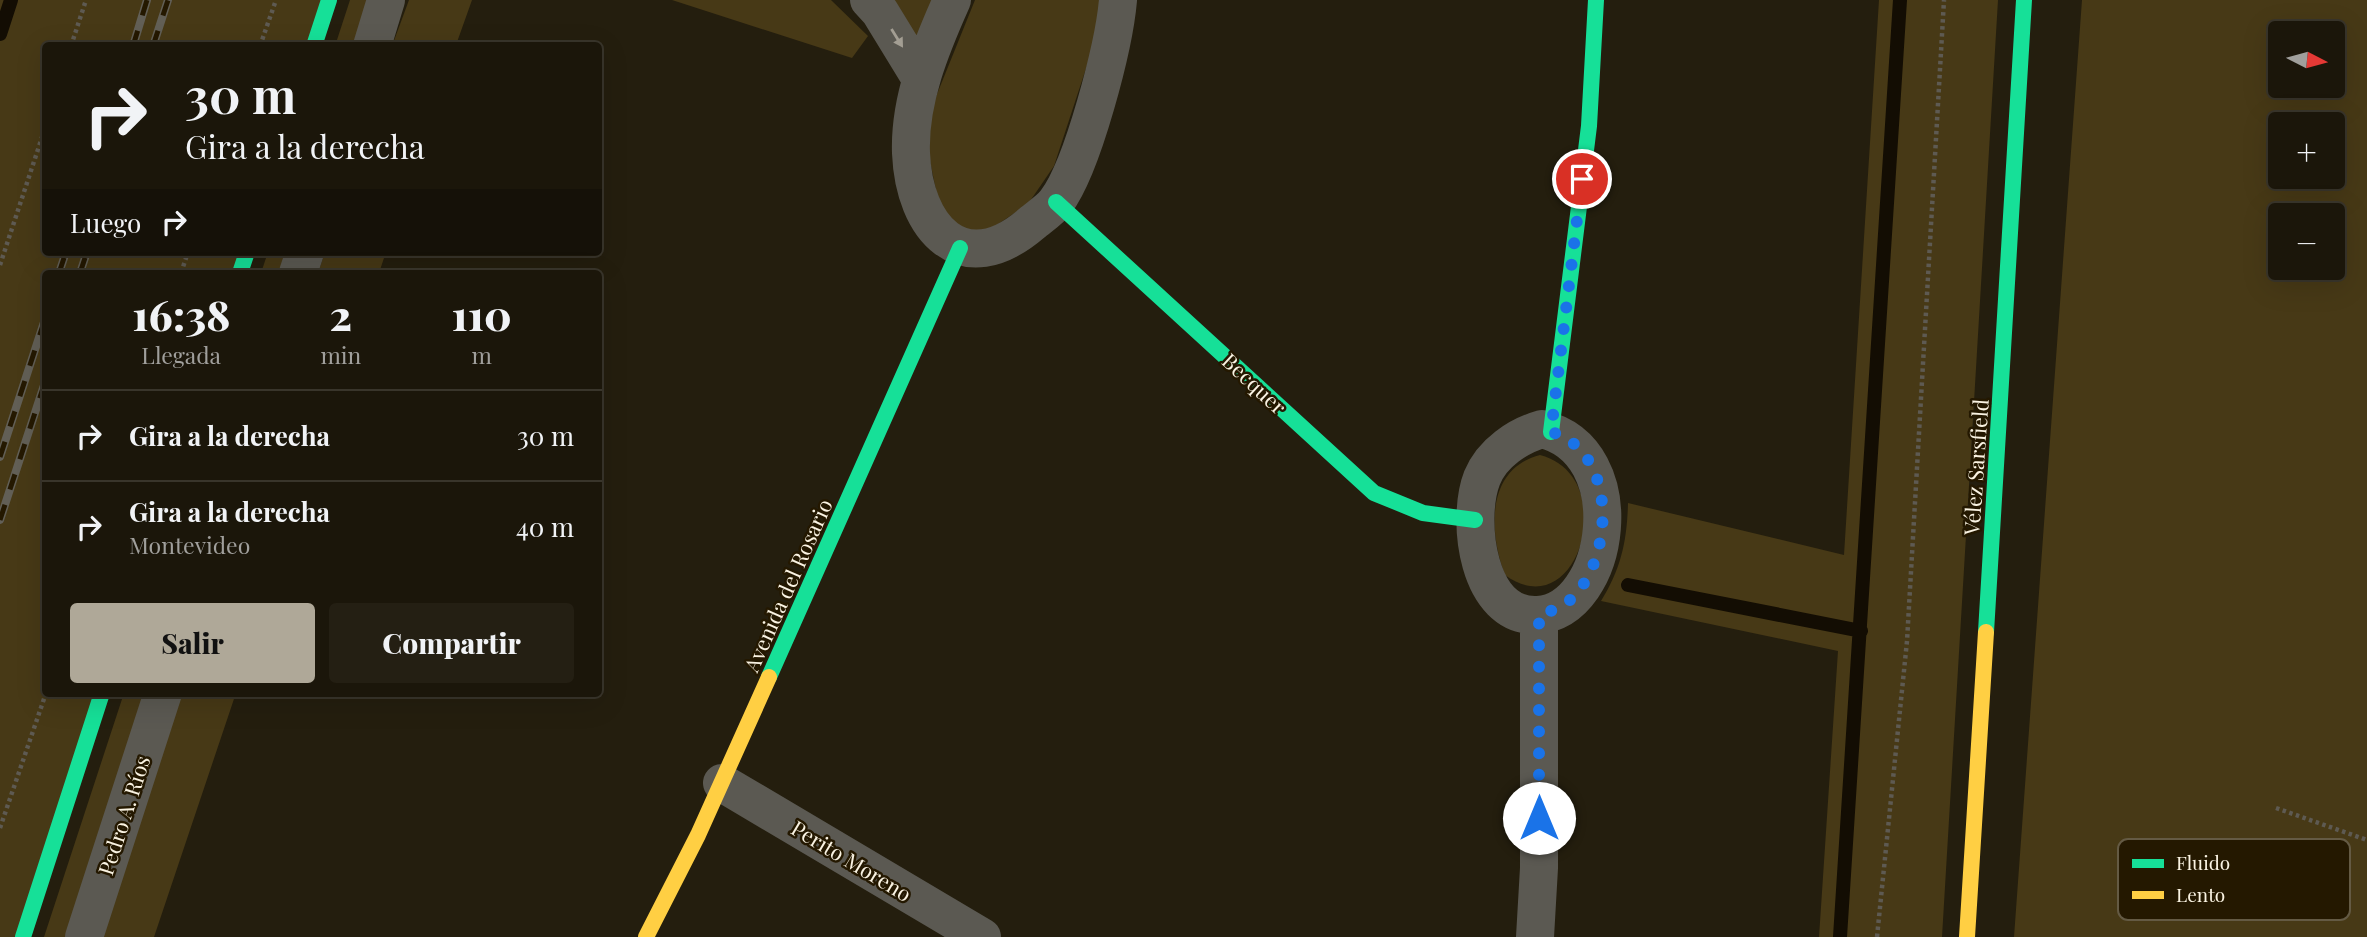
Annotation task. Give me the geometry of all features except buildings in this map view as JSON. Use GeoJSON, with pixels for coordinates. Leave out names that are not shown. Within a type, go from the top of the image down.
{"type":"FeatureCollection","features":[{"type":"Feature","properties":{"kind":"street"},"geometry":{"type":"LineString","coordinates":[[315,42],[329,0]]}},
{"type":"Feature","properties":{"kind":"street"},"geometry":{"type":"LineString","coordinates":[[373,42],[386,0]]}},
{"type":"Feature","properties":{"kind":"street"},"geometry":{"type":"LineString","coordinates":[[869,0],[880,12],[921,79]]}},
{"type":"Feature","properties":{"kind":"street"},"geometry":{"type":"LineString","coordinates":[[952,0],[921,79],[911,152],[917,193],[934,230],[960,248],[985,248],[1018,235],[1056,202],[1080,151],[1116,22],[1118,0]]}},
{"type":"Feature","properties":{"kind":"street"},"geometry":{"type":"LineString","coordinates":[[1551,432],[1589,126],[1596,0]]}},
{"type":"Feature","properties":{"kind":"street","name":"Vélez Sarsfield"},"geometry":{"type":"LineString","coordinates":[[1968,937],[2024,0]]}},
{"type":"Feature","properties":{"kind":"street","name":"Becquer"},"geometry":{"type":"LineString","coordinates":[[1056,202],[1374,494],[1404,510],[1427,516],[1475,520]]}},
{"type":"Feature","properties":{"kind":"street","name":"Avenida del Rosario"},"geometry":{"type":"LineString","coordinates":[[646,937],[722,783],[942,294],[960,248]]}},
{"type":"Feature","properties":{"kind":"street"},"geometry":{"type":"LineString","coordinates":[[1542,429],[1551,432],[1564,435],[1583,453],[1594,471],[1602,498],[1602,536],[1594,566],[1575,595],[1554,610],[1539,615],[1509,606],[1494,595],[1479,555],[1475,520],[1483,476],[1498,455],[1522,435],[1542,429]]}},
{"type":"Feature","properties":{"kind":"street"},"geometry":{"type":"LineString","coordinates":[[1535,937],[1539,867],[1539,615]]}},
{"type":"Feature","properties":{"kind":"street"},"geometry":{"type":"LineString","coordinates":[[23,937],[101,697]]}},
{"type":"Feature","properties":{"kind":"street","name":"Pedro A. Ríos"},"geometry":{"type":"LineString","coordinates":[[84,937],[162,697]]}},
{"type":"Feature","properties":{"kind":"street","name":"Perito Moreno"},"geometry":{"type":"LineString","coordinates":[[722,783],[982,937]]}},
{"type":"Feature","properties":{"kind":"path"},"geometry":{"type":"LineString","coordinates":[[72,42],[86,0]]}},
{"type":"Feature","properties":{"kind":"path"},"geometry":{"type":"LineString","coordinates":[[261,42],[276,0]]}},
{"type":"Feature","properties":{"kind":"path"},"geometry":{"type":"LineString","coordinates":[[1877,937],[1907,641],[1944,0]]}},
{"type":"Feature","properties":{"kind":"path"},"geometry":{"type":"LineString","coordinates":[[0,265],[42,137]]}},
{"type":"Feature","properties":{"kind":"path"},"geometry":{"type":"LineString","coordinates":[[0,828],[45,697]]}},
{"type":"Feature","properties":{"kind":"path"},"geometry":{"type":"LineString","coordinates":[[2276,808],[2367,840]]}},
{"type":"Feature","properties":{"kind":"shaded area"},"geometry":{"type":"Polygon","coordinates":[[[0,0],[329,0],[315,42],[42,42],[42,256],[246,256],[241,270],[42,270],[42,697],[101,697],[23,937],[0,937],[0,0]]]}},
{"type":"Feature","properties":{"kind":"shaded area"},"geometry":{"type":"Polygon","coordinates":[[[350,0],[377,0],[361,42],[336,42],[350,0]]]}},
{"type":"Feature","properties":{"kind":"shaded area"},"geometry":{"type":"Polygon","coordinates":[[[409,0],[472,0],[457,42],[393,42],[409,0]]]}},
{"type":"Feature","properties":{"kind":"shaded area"},"geometry":{"type":"Polygon","coordinates":[[[672,0],[831,0],[868,36],[852,58],[672,0]]]}},
{"type":"Feature","properties":{"kind":"shaded area"},"geometry":{"type":"Polygon","coordinates":[[[883,0],[937,0],[915,48],[883,0]]]}},
{"type":"Feature","properties":{"kind":"shaded area"},"geometry":{"type":"Polygon","coordinates":[[[975,0],[1101,0],[1095,41],[1054,166],[1028,204],[986,232],[962,230],[941,215],[927,146],[933,104],[975,0]]]}},
{"type":"Feature","properties":{"kind":"shaded area"},"geometry":{"type":"Polygon","coordinates":[[[1879,0],[1998,0],[1942,937],[1819,937],[1838,651],[1601,601],[1614,578],[1622,554],[1628,503],[1844,555],[1879,0]]]}},
{"type":"Feature","properties":{"kind":"shaded area"},"geometry":{"type":"Polygon","coordinates":[[[2082,0],[2367,0],[2367,937],[2014,937],[2082,0]]]}},
{"type":"Feature","properties":{"kind":"shaded area"},"geometry":{"type":"Polygon","coordinates":[[[267,256],[292,256],[287,270],[262,270],[267,256]]]}},
{"type":"Feature","properties":{"kind":"shaded area"},"geometry":{"type":"Polygon","coordinates":[[[324,256],[385,256],[380,270],[319,270],[324,256]]]}},
{"type":"Feature","properties":{"kind":"shaded area"},"geometry":{"type":"Polygon","coordinates":[[[1540,455],[1565,468],[1580,490],[1584,516],[1581,543],[1570,566],[1553,582],[1531,586],[1505,575],[1496,540],[1496,504],[1509,474],[1522,462],[1540,455]]]}},
{"type":"Feature","properties":{"kind":"shaded area"},"geometry":{"type":"Polygon","coordinates":[[[123,697],[148,697],[70,937],[44,937],[123,697]]]}},
{"type":"Feature","properties":{"kind":"shaded area"},"geometry":{"type":"Polygon","coordinates":[[[181,697],[235,697],[154,937],[103,937],[181,697]]]}},
{"type":"Feature","properties":{"kind":"waterway"},"geometry":{"type":"LineString","coordinates":[[0,34],[11,0]]}},
{"type":"Feature","properties":{"kind":"waterway"},"geometry":{"type":"LineString","coordinates":[[1840,937],[1900,0]]}},
{"type":"Feature","properties":{"kind":"waterway"},"geometry":{"type":"LineString","coordinates":[[1628,585],[1861,631]]}},
{"type":"Feature","properties":{"kind":"railway"},"geometry":{"type":"LineString","coordinates":[[134,42],[147,0]]}},
{"type":"Feature","properties":{"kind":"railway"},"geometry":{"type":"LineString","coordinates":[[154,42],[168,0]]}},
{"type":"Feature","properties":{"kind":"railway"},"geometry":{"type":"LineString","coordinates":[[60,270],[65,256]]}},
{"type":"Feature","properties":{"kind":"railway"},"geometry":{"type":"LineString","coordinates":[[81,270],[86,256]]}},
{"type":"Feature","properties":{"kind":"railway"},"geometry":{"type":"LineString","coordinates":[[0,457],[42,328]]}},
{"type":"Feature","properties":{"kind":"railway"},"geometry":{"type":"LineString","coordinates":[[0,520],[42,391]]}},
{"type":"Feature","properties":{"kind":"traffic: fast"},"geometry":{"type":"LineString","coordinates":[[315,42],[329,0]]}},
{"type":"Feature","properties":{"kind":"traffic: fast"},"geometry":{"type":"LineString","coordinates":[[1551,432],[1589,126],[1596,0]]}},
{"type":"Feature","properties":{"kind":"traffic: fast"},"geometry":{"type":"LineString","coordinates":[[1986,632],[2024,0]]}},
{"type":"Feature","properties":{"kind":"traffic: fast"},"geometry":{"type":"LineString","coordinates":[[1056,202],[1374,493],[1423,513],[1475,520]]}},
{"type":"Feature","properties":{"kind":"traffic: fast"},"geometry":{"type":"LineString","coordinates":[[769,677],[960,248]]}},
{"type":"Feature","properties":{"kind":"traffic: fast"},"geometry":{"type":"LineString","coordinates":[[241,270],[246,256]]}},
{"type":"Feature","properties":{"kind":"traffic: fast"},"geometry":{"type":"LineString","coordinates":[[23,937],[101,697]]}},
{"type":"Feature","properties":{"kind":"traffic: slow"},"geometry":{"type":"LineString","coordinates":[[1967,937],[1986,632]]}},
{"type":"Feature","properties":{"kind":"traffic: slow"},"geometry":{"type":"LineString","coordinates":[[646,937],[698,835],[769,677]]}},
{"type":"Feature","properties":{"kind":"route"},"geometry":{"type":"LineString","coordinates":[[1539,818],[1539,615],[1554,610],[1575,595],[1594,566],[1602,536],[1602,498],[1594,471],[1583,453],[1564,435],[1551,432],[1582,179]]}}]}
